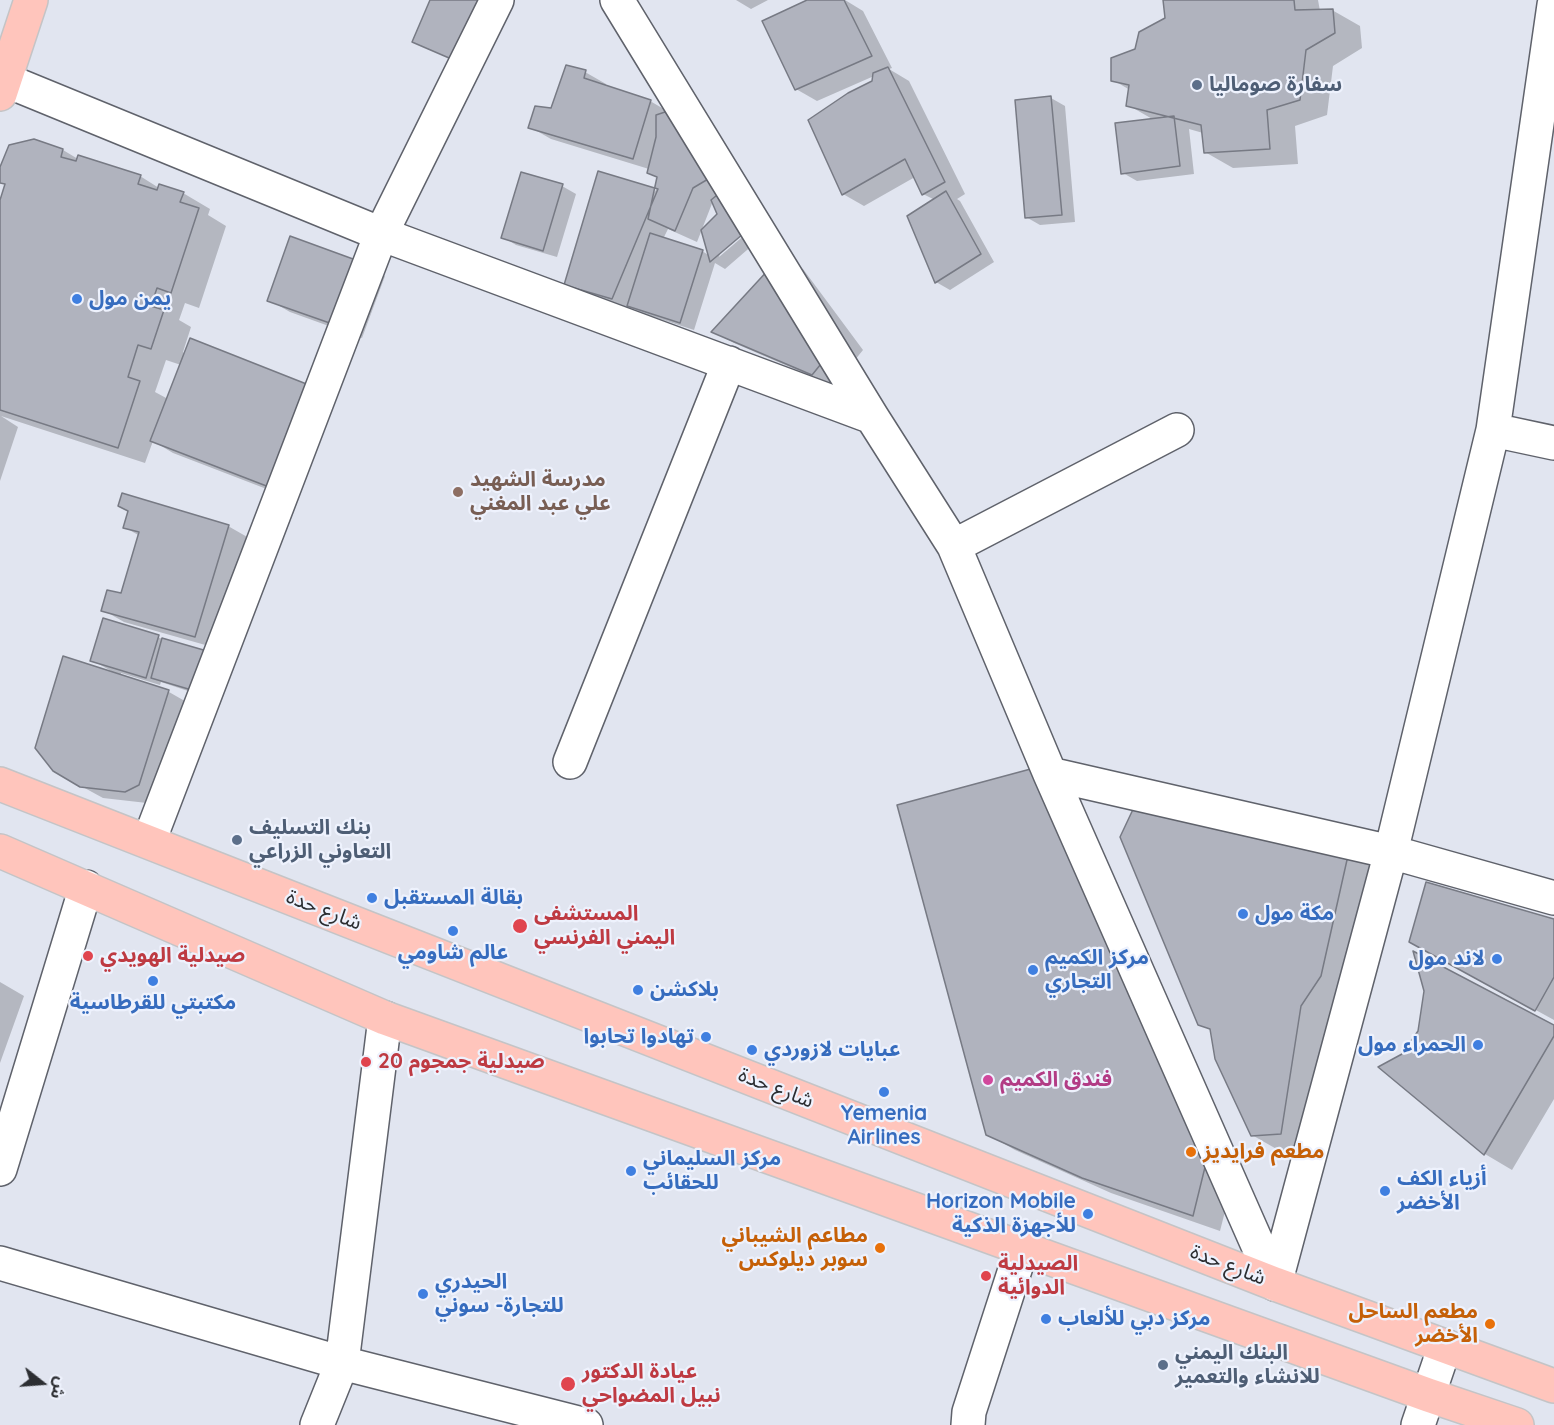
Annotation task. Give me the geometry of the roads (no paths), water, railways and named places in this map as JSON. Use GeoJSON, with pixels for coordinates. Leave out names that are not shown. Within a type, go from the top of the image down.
{"type":"FeatureCollection","features":[{"type":"Feature","properties":{"kind":"main road"},"geometry":{"type":"LineString","coordinates":[[3,87],[31,0]]}},
{"type":"Feature","properties":{"kind":"main road","name":"شارع حدة"},"geometry":{"type":"LineString","coordinates":[[0,784],[1275,1284],[1554,1386]]}},
{"type":"Feature","properties":{"kind":"main road"},"geometry":{"type":"LineString","coordinates":[[0,851],[385,1018],[1022,1248],[1423,1410],[1517,1425]]}},
{"type":"Feature","properties":{"kind":"street"},"geometry":{"type":"LineString","coordinates":[[149,842],[381,234],[497,0]]}},
{"type":"Feature","properties":{"kind":"street"},"geometry":{"type":"LineString","coordinates":[[617,0],[872,417],[954,546],[1050,774],[1275,1284]]}},
{"type":"Feature","properties":{"kind":"street"},"geometry":{"type":"LineString","coordinates":[[1275,1284],[1391,852],[1493,430],[1554,4]]}},
{"type":"Feature","properties":{"kind":"street"},"geometry":{"type":"LineString","coordinates":[[3,87],[381,234],[872,417]]}},
{"type":"Feature","properties":{"kind":"street"},"geometry":{"type":"LineString","coordinates":[[570,762],[729,363]]}},
{"type":"Feature","properties":{"kind":"street"},"geometry":{"type":"LineString","coordinates":[[954,546],[1177,430]]}},
{"type":"Feature","properties":{"kind":"street"},"geometry":{"type":"LineString","coordinates":[[1493,430],[1554,443]]}},
{"type":"Feature","properties":{"kind":"street"},"geometry":{"type":"LineString","coordinates":[[1050,774],[1391,852],[1554,898]]}},
{"type":"Feature","properties":{"kind":"street"},"geometry":{"type":"LineString","coordinates":[[0,1169],[86,887]]}},
{"type":"Feature","properties":{"kind":"street"},"geometry":{"type":"LineString","coordinates":[[317,1425],[342,1363],[385,1018]]}},
{"type":"Feature","properties":{"kind":"street"},"geometry":{"type":"LineString","coordinates":[[968,1425],[969,1412],[1022,1248]]}},
{"type":"Feature","properties":{"kind":"street"},"geometry":{"type":"LineString","coordinates":[[0,1263],[342,1363],[586,1425]]}},
{"type":"Feature","properties":{"kind":"street"},"geometry":{"type":"LineString","coordinates":[[1423,1410],[1446,1346]]}},
{"type":"Feature","properties":{"kind":"place","name":"سفارة صوماليا"},"geometry":{"type":"Point","coordinates":[1197,85]}},
{"type":"Feature","properties":{"kind":"place","name":"يمن مول"},"geometry":{"type":"Point","coordinates":[77,299]}},
{"type":"Feature","properties":{"kind":"place","name":"مدرسة الشهيد علي عبد المغني"},"geometry":{"type":"Point","coordinates":[458,492]}},
{"type":"Feature","properties":{"kind":"place","name":"بنك التسليف التعاوني الزراعي"},"geometry":{"type":"Point","coordinates":[237,840]}},
{"type":"Feature","properties":{"kind":"place","name":"بقالة المستقبل"},"geometry":{"type":"Point","coordinates":[372,898]}},
{"type":"Feature","properties":{"kind":"place","name":"مكة مول"},"geometry":{"type":"Point","coordinates":[1243,914]}},
{"type":"Feature","properties":{"kind":"place","name":"المستشفى اليمني الفرنسي"},"geometry":{"type":"Point","coordinates":[520,926]}},
{"type":"Feature","properties":{"kind":"place","name":"عالم شاومي"},"geometry":{"type":"Point","coordinates":[453,931]}},
{"type":"Feature","properties":{"kind":"place","name":"صيدلية الهويدي"},"geometry":{"type":"Point","coordinates":[88,956]}},
{"type":"Feature","properties":{"kind":"place","name":"لاند مول"},"geometry":{"type":"Point","coordinates":[1497,959]}},
{"type":"Feature","properties":{"kind":"place","name":"مركز الكميم التجاري"},"geometry":{"type":"Point","coordinates":[1033,970]}},
{"type":"Feature","properties":{"kind":"place","name":"مكتبتي للقرطاسية"},"geometry":{"type":"Point","coordinates":[153,981]}},
{"type":"Feature","properties":{"kind":"place","name":"بلاكشن"},"geometry":{"type":"Point","coordinates":[638,990]}},
{"type":"Feature","properties":{"kind":"place","name":"تهادوا تحابوا"},"geometry":{"type":"Point","coordinates":[706,1037]}},
{"type":"Feature","properties":{"kind":"place","name":"الحمراء مول"},"geometry":{"type":"Point","coordinates":[1478,1045]}},
{"type":"Feature","properties":{"kind":"place","name":"عبايات لازوردي"},"geometry":{"type":"Point","coordinates":[752,1050]}},
{"type":"Feature","properties":{"kind":"place","name":"صيدلية جمجوم 20"},"geometry":{"type":"Point","coordinates":[366,1062]}},
{"type":"Feature","properties":{"kind":"place","name":"فندق الكميم"},"geometry":{"type":"Point","coordinates":[988,1080]}},
{"type":"Feature","properties":{"kind":"place","name":"Yemenia Airlines"},"geometry":{"type":"Point","coordinates":[884,1092]}},
{"type":"Feature","properties":{"kind":"place","name":"مطعم فرايديز"},"geometry":{"type":"Point","coordinates":[1191,1152]}},
{"type":"Feature","properties":{"kind":"place","name":"مركز السليماني للحقائب"},"geometry":{"type":"Point","coordinates":[631,1171]}},
{"type":"Feature","properties":{"kind":"place","name":"أزياء الكف الأخضر"},"geometry":{"type":"Point","coordinates":[1385,1191]}},
{"type":"Feature","properties":{"kind":"place","name":"Horizon Mobile للأجهزة الذكية"},"geometry":{"type":"Point","coordinates":[1088,1214]}},
{"type":"Feature","properties":{"kind":"place","name":"مطاعم الشيباني سوبر ديلوكس"},"geometry":{"type":"Point","coordinates":[880,1248]}},
{"type":"Feature","properties":{"kind":"place","name":"الصيدلية الدوائية"},"geometry":{"type":"Point","coordinates":[986,1276]}},
{"type":"Feature","properties":{"kind":"place","name":"الحيدري للتجارة- سوني"},"geometry":{"type":"Point","coordinates":[423,1294]}},
{"type":"Feature","properties":{"kind":"place","name":"مركز دبي للألعاب"},"geometry":{"type":"Point","coordinates":[1046,1319]}},
{"type":"Feature","properties":{"kind":"place","name":"مطعم الساحل الأخضر"},"geometry":{"type":"Point","coordinates":[1490,1324]}},
{"type":"Feature","properties":{"kind":"place","name":"البنك اليمني للانشاء والتعمير"},"geometry":{"type":"Point","coordinates":[1163,1365]}},
{"type":"Feature","properties":{"kind":"place","name":"عيادة الدكتور نبيل المضواحي"},"geometry":{"type":"Point","coordinates":[568,1384]}}]}
